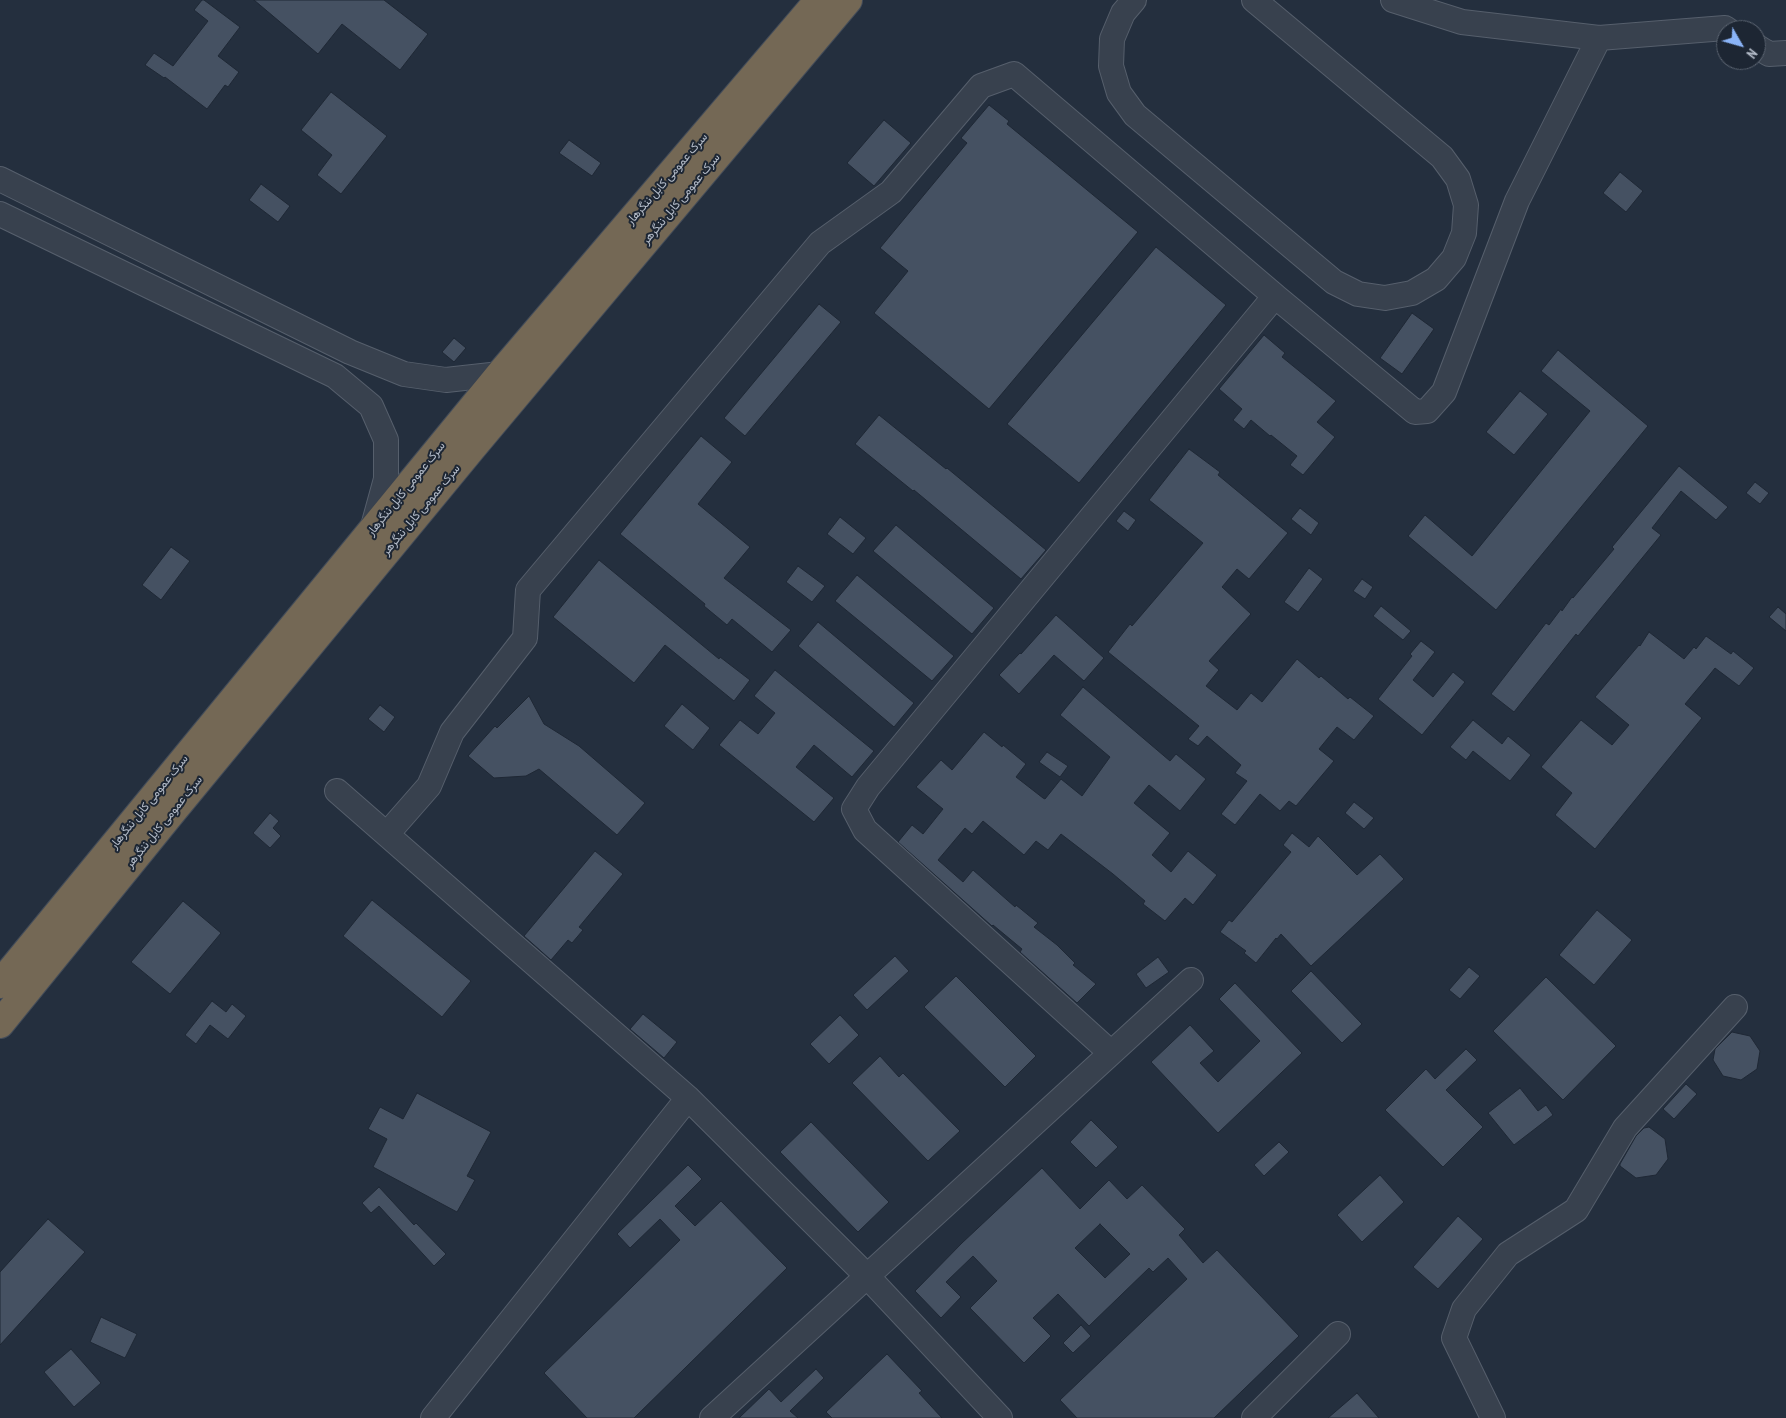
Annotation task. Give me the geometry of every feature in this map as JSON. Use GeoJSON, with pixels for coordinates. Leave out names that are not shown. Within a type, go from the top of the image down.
{"type":"FeatureCollection","features":[{"type":"Feature","properties":{"kind":"highway","name":"سرک عمومی کابل ننگرهار"},"geometry":{"type":"LineString","coordinates":[[0,984],[500,374],[819,0]]}},
{"type":"Feature","properties":{"kind":"highway","name":"سرک عمومی کابل ننگرهر"},"geometry":{"type":"LineString","coordinates":[[0,1024],[466,456],[848,0]]}},
{"type":"Feature","properties":{"kind":"street"},"geometry":{"type":"LineString","coordinates":[[1134,0],[1122,14],[1112,39],[1111,66],[1118,93],[1134,115],[1334,282],[1358,294],[1385,298],[1412,293],[1436,279],[1454,258],[1464,233],[1466,205],[1458,179],[1442,157],[1254,0]]}},
{"type":"Feature","properties":{"kind":"street"},"geometry":{"type":"LineString","coordinates":[[1393,0],[1462,22],[1599,38],[1716,29]]}},
{"type":"Feature","properties":{"kind":"street"},"geometry":{"type":"LineString","coordinates":[[387,834],[429,786],[452,732],[525,638],[528,590],[820,242],[891,192],[981,86],[1014,74],[1274,296],[1415,412],[1427,411],[1444,392],[1517,202],[1599,38]]}},
{"type":"Feature","properties":{"kind":"street"},"geometry":{"type":"LineString","coordinates":[[1766,52],[1769,54],[1786,53]]}},
{"type":"Feature","properties":{"kind":"street"},"geometry":{"type":"LineString","coordinates":[[0,179],[350,352],[404,374],[446,380],[500,374]]}},
{"type":"Feature","properties":{"kind":"street"},"geometry":{"type":"LineString","coordinates":[[0,214],[335,376],[371,406],[386,440],[386,479],[371,532]]}},
{"type":"Feature","properties":{"kind":"street"},"geometry":{"type":"LineString","coordinates":[[1111,1053],[865,830],[854,809],[868,787],[1274,296]]}},
{"type":"Feature","properties":{"kind":"street"},"geometry":{"type":"LineString","coordinates":[[337,791],[688,1098],[867,1276],[1000,1418]]}},
{"type":"Feature","properties":{"kind":"street"},"geometry":{"type":"LineString","coordinates":[[712,1418],[1192,980]]}},
{"type":"Feature","properties":{"kind":"street"},"geometry":{"type":"LineString","coordinates":[[1493,1418],[1454,1338],[1464,1309],[1508,1254],[1576,1210],[1625,1128],[1735,1007]]}},
{"type":"Feature","properties":{"kind":"street"},"geometry":{"type":"LineString","coordinates":[[433,1418],[688,1098]]}},
{"type":"Feature","properties":{"kind":"street"},"geometry":{"type":"LineString","coordinates":[[1254,1418],[1338,1334]]}},
{"type":"Feature","properties":{"kind":"building"},"geometry":{"type":"Polygon","coordinates":[[[202,0],[240,27],[218,56],[239,72],[228,87],[225,85],[207,109],[165,77],[145,65],[154,53],[173,66],[208,21],[194,10],[202,0]]]}},
{"type":"Feature","properties":{"kind":"building"},"geometry":{"type":"Polygon","coordinates":[[[254,0],[384,0],[428,34],[400,70],[342,24],[318,54],[254,0]]]}},
{"type":"Feature","properties":{"kind":"building"},"geometry":{"type":"Polygon","coordinates":[[[331,92],[387,136],[341,194],[317,175],[332,155],[301,130],[331,92]]]}},
{"type":"Feature","properties":{"kind":"building"},"geometry":{"type":"Polygon","coordinates":[[[989,105],[1009,121],[1007,124],[1138,232],[989,409],[874,313],[908,271],[880,248],[967,143],[961,138],[989,105]]]}},
{"type":"Feature","properties":{"kind":"building"},"geometry":{"type":"Polygon","coordinates":[[[884,120],[911,143],[874,186],[847,163],[884,120]]]}},
{"type":"Feature","properties":{"kind":"building"},"geometry":{"type":"Polygon","coordinates":[[[569,140],[601,163],[592,176],[559,153],[569,140]]]}},
{"type":"Feature","properties":{"kind":"building"},"geometry":{"type":"Polygon","coordinates":[[[1620,172],[1643,191],[1626,212],[1603,193],[1620,172]]]}},
{"type":"Feature","properties":{"kind":"building"},"geometry":{"type":"Polygon","coordinates":[[[261,184],[290,206],[278,222],[249,200],[261,184]]]}},
{"type":"Feature","properties":{"kind":"building"},"geometry":{"type":"Polygon","coordinates":[[[1156,247],[1226,305],[1079,483],[1007,424],[1156,247]]]}},
{"type":"Feature","properties":{"kind":"building"},"geometry":{"type":"Polygon","coordinates":[[[819,304],[841,322],[745,436],[724,418],[819,304]]]}},
{"type":"Feature","properties":{"kind":"building"},"geometry":{"type":"Polygon","coordinates":[[[1412,313],[1434,329],[1402,374],[1380,358],[1412,313]]]}},
{"type":"Feature","properties":{"kind":"building"},"geometry":{"type":"Polygon","coordinates":[[[1264,335],[1285,353],[1282,357],[1336,401],[1317,422],[1335,437],[1303,475],[1290,465],[1297,456],[1271,435],[1251,420],[1244,429],[1233,420],[1242,409],[1219,389],[1264,335]]]}},
{"type":"Feature","properties":{"kind":"building"},"geometry":{"type":"Polygon","coordinates":[[[454,338],[466,348],[454,362],[442,352],[454,338]]]}},
{"type":"Feature","properties":{"kind":"building"},"geometry":{"type":"Polygon","coordinates":[[[1558,350],[1648,426],[1496,610],[1408,536],[1425,515],[1472,556],[1590,411],[1541,371],[1558,350]]]}},
{"type":"Feature","properties":{"kind":"building"},"geometry":{"type":"Polygon","coordinates":[[[1520,391],[1548,414],[1514,455],[1486,432],[1520,391]]]}},
{"type":"Feature","properties":{"kind":"building"},"geometry":{"type":"Polygon","coordinates":[[[879,415],[947,468],[1046,550],[1021,579],[914,490],[855,444],[879,415]]]}},
{"type":"Feature","properties":{"kind":"building"},"geometry":{"type":"Polygon","coordinates":[[[701,436],[732,462],[698,504],[750,547],[724,578],[791,630],[772,652],[732,619],[727,625],[704,606],[705,604],[620,534],[701,436]]]}},
{"type":"Feature","properties":{"kind":"building"},"geometry":{"type":"Polygon","coordinates":[[[1189,449],[1220,472],[1218,475],[1288,533],[1249,579],[1237,569],[1222,587],[1251,614],[1209,661],[1219,670],[1206,686],[1237,710],[1251,693],[1262,702],[1297,659],[1319,678],[1321,676],[1348,699],[1350,697],[1374,716],[1354,740],[1337,727],[1319,749],[1334,761],[1296,806],[1289,801],[1280,811],[1260,794],[1235,825],[1221,814],[1247,781],[1235,773],[1241,765],[1207,736],[1198,746],[1188,739],[1199,726],[1108,652],[1130,624],[1132,626],[1203,543],[1149,500],[1189,449]]]}},
{"type":"Feature","properties":{"kind":"building"},"geometry":{"type":"Polygon","coordinates":[[[1679,466],[1728,507],[1716,520],[1681,491],[1652,528],[1661,535],[1578,636],[1576,634],[1514,712],[1491,694],[1546,623],[1549,625],[1561,609],[1562,611],[1614,549],[1612,547],[1679,466]]]}},
{"type":"Feature","properties":{"kind":"building"},"geometry":{"type":"Polygon","coordinates":[[[1755,482],[1769,493],[1760,504],[1746,493],[1755,482]]]}},
{"type":"Feature","properties":{"kind":"building"},"geometry":{"type":"Polygon","coordinates":[[[1300,508],[1319,523],[1311,535],[1291,519],[1300,508]]]}},
{"type":"Feature","properties":{"kind":"building"},"geometry":{"type":"Polygon","coordinates":[[[1124,511],[1136,520],[1128,531],[1116,521],[1124,511]]]}},
{"type":"Feature","properties":{"kind":"building"},"geometry":{"type":"Polygon","coordinates":[[[840,517],[866,538],[853,554],[827,534],[840,517]]]}},
{"type":"Feature","properties":{"kind":"building"},"geometry":{"type":"Polygon","coordinates":[[[896,525],[994,608],[972,634],[873,551],[896,525]]]}},
{"type":"Feature","properties":{"kind":"building"},"geometry":{"type":"Polygon","coordinates":[[[171,547],[190,561],[161,600],[142,585],[171,547]]]}},
{"type":"Feature","properties":{"kind":"building"},"geometry":{"type":"Polygon","coordinates":[[[599,560],[719,659],[720,657],[750,680],[734,701],[665,645],[634,683],[553,617],[599,560]]]}},
{"type":"Feature","properties":{"kind":"building"},"geometry":{"type":"Polygon","coordinates":[[[798,566],[825,586],[812,602],[786,582],[798,566]]]}},
{"type":"Feature","properties":{"kind":"building"},"geometry":{"type":"Polygon","coordinates":[[[1309,568],[1323,579],[1298,612],[1284,602],[1309,568]]]}},
{"type":"Feature","properties":{"kind":"building"},"geometry":{"type":"Polygon","coordinates":[[[857,575],[954,656],[932,681],[835,601],[857,575]]]}},
{"type":"Feature","properties":{"kind":"building"},"geometry":{"type":"Polygon","coordinates":[[[1362,579],[1373,587],[1365,599],[1353,591],[1362,579]]]}},
{"type":"Feature","properties":{"kind":"building"},"geometry":{"type":"Polygon","coordinates":[[[1381,606],[1411,631],[1403,640],[1373,616],[1381,606]]]}},
{"type":"Feature","properties":{"kind":"building"},"geometry":{"type":"Polygon","coordinates":[[[1778,607],[1786,614],[1786,631],[1769,617],[1778,607]]]}},
{"type":"Feature","properties":{"kind":"building"},"geometry":{"type":"Polygon","coordinates":[[[1056,615],[1104,658],[1084,681],[1054,655],[1019,694],[999,675],[1056,615]]]}},
{"type":"Feature","properties":{"kind":"building"},"geometry":{"type":"Polygon","coordinates":[[[818,622],[914,703],[894,727],[798,646],[818,622]]]}},
{"type":"Feature","properties":{"kind":"building"},"geometry":{"type":"Polygon","coordinates":[[[1649,632],[1684,659],[1694,647],[1696,649],[1706,636],[1731,654],[1733,651],[1754,668],[1739,686],[1715,668],[1685,704],[1702,718],[1595,849],[1555,815],[1572,793],[1541,767],[1581,720],[1612,745],[1629,725],[1595,697],[1640,646],[1649,632]]]}},
{"type":"Feature","properties":{"kind":"building"},"geometry":{"type":"Polygon","coordinates":[[[1421,641],[1435,652],[1413,680],[1433,697],[1453,672],[1465,682],[1422,735],[1378,699],[1412,656],[1410,654],[1421,641]]]}},
{"type":"Feature","properties":{"kind":"building"},"geometry":{"type":"Polygon","coordinates":[[[775,670],[874,751],[852,777],[814,745],[796,767],[834,798],[814,822],[719,745],[740,720],[758,734],[775,713],[754,696],[775,670]]]}},
{"type":"Feature","properties":{"kind":"building"},"geometry":{"type":"Polygon","coordinates":[[[1083,687],[1170,761],[1176,754],[1206,779],[1180,811],[1149,785],[1134,803],[1170,833],[1152,855],[1171,872],[1188,851],[1217,875],[1193,905],[1185,898],[1165,921],[1143,904],[1145,901],[1113,874],[1061,834],[1048,850],[1036,841],[1024,855],[983,821],[972,834],[965,828],[938,860],[963,882],[973,870],[1015,907],[1016,905],[1038,923],[1034,927],[1057,945],[1075,963],[1073,965],[1096,984],[1077,1003],[1020,952],[1022,949],[992,926],[898,842],[912,825],[923,834],[943,809],[916,787],[941,760],[952,770],[984,732],[1026,764],[1016,777],[1043,798],[1045,799],[1061,779],[1082,796],[1110,757],[1060,715],[1083,687]]]}},
{"type":"Feature","properties":{"kind":"building"},"geometry":{"type":"Polygon","coordinates":[[[529,696],[544,724],[579,746],[645,803],[617,835],[539,769],[526,776],[494,778],[468,756],[495,726],[497,728],[529,696]]]}},
{"type":"Feature","properties":{"kind":"building"},"geometry":{"type":"Polygon","coordinates":[[[682,704],[710,728],[693,750],[664,726],[682,704]]]}},
{"type":"Feature","properties":{"kind":"building"},"geometry":{"type":"Polygon","coordinates":[[[380,705],[395,717],[384,732],[368,719],[380,705]]]}},
{"type":"Feature","properties":{"kind":"building"},"geometry":{"type":"Polygon","coordinates":[[[1473,720],[1502,744],[1508,736],[1531,755],[1510,781],[1473,751],[1466,760],[1450,747],[1473,720]]]}},
{"type":"Feature","properties":{"kind":"building"},"geometry":{"type":"Polygon","coordinates":[[[1047,752],[1068,766],[1060,777],[1039,762],[1047,752]]]}},
{"type":"Feature","properties":{"kind":"building"},"geometry":{"type":"Polygon","coordinates":[[[1354,802],[1374,818],[1364,829],[1345,813],[1354,802]]]}},
{"type":"Feature","properties":{"kind":"building"},"geometry":{"type":"Polygon","coordinates":[[[270,813],[279,821],[273,828],[281,836],[270,848],[253,833],[270,813]]]}},
{"type":"Feature","properties":{"kind":"building"},"geometry":{"type":"Polygon","coordinates":[[[1292,833],[1309,847],[1318,836],[1357,875],[1380,854],[1404,879],[1311,966],[1281,934],[1256,963],[1244,953],[1246,951],[1220,932],[1229,920],[1232,922],[1291,852],[1283,845],[1292,833]]]}},
{"type":"Feature","properties":{"kind":"building"},"geometry":{"type":"Polygon","coordinates":[[[595,851],[623,874],[579,927],[583,930],[572,943],[568,940],[551,960],[524,936],[595,851]]]}},
{"type":"Feature","properties":{"kind":"building"},"geometry":{"type":"Polygon","coordinates":[[[372,900],[471,981],[442,1017],[343,936],[372,900]]]}},
{"type":"Feature","properties":{"kind":"building"},"geometry":{"type":"Polygon","coordinates":[[[183,901],[221,933],[170,994],[131,962],[183,901]]]}},
{"type":"Feature","properties":{"kind":"building"},"geometry":{"type":"Polygon","coordinates":[[[1597,910],[1632,940],[1594,985],[1559,955],[1597,910]]]}},
{"type":"Feature","properties":{"kind":"building"},"geometry":{"type":"Polygon","coordinates":[[[895,956],[909,971],[867,1010],[853,995],[895,956]]]}},
{"type":"Feature","properties":{"kind":"building"},"geometry":{"type":"Polygon","coordinates":[[[1158,957],[1169,972],[1146,988],[1136,974],[1158,957]]]}},
{"type":"Feature","properties":{"kind":"building"},"geometry":{"type":"Polygon","coordinates":[[[1469,967],[1480,976],[1460,999],[1449,990],[1469,967]]]}},
{"type":"Feature","properties":{"kind":"building"},"geometry":{"type":"Polygon","coordinates":[[[1311,971],[1362,1024],[1342,1043],[1291,991],[1311,971]]]}},
{"type":"Feature","properties":{"kind":"building"},"geometry":{"type":"Polygon","coordinates":[[[956,976],[1036,1056],[1005,1087],[924,1007],[956,976]]]}},
{"type":"Feature","properties":{"kind":"building"},"geometry":{"type":"Polygon","coordinates":[[[1546,977],[1616,1046],[1563,1100],[1493,1031],[1546,977]]]}},
{"type":"Feature","properties":{"kind":"building"},"geometry":{"type":"Polygon","coordinates":[[[1235,983],[1302,1053],[1218,1133],[1151,1062],[1190,1025],[1214,1051],[1200,1063],[1218,1082],[1260,1041],[1219,999],[1235,983]]]}},
{"type":"Feature","properties":{"kind":"building"},"geometry":{"type":"Polygon","coordinates":[[[212,1001],[226,1012],[232,1004],[246,1016],[228,1039],[210,1025],[196,1044],[185,1035],[212,1001]]]}},
{"type":"Feature","properties":{"kind":"building"},"geometry":{"type":"Polygon","coordinates":[[[643,1014],[677,1042],[664,1058],[630,1029],[643,1014]]]}},
{"type":"Feature","properties":{"kind":"building"},"geometry":{"type":"Polygon","coordinates":[[[840,1015],[859,1035],[829,1064],[810,1044],[840,1015]]]}},
{"type":"Feature","properties":{"kind":"building"},"geometry":{"type":"Polygon","coordinates":[[[1732,1032],[1750,1036],[1760,1051],[1757,1069],[1741,1080],[1723,1076],[1713,1060],[1715,1049],[1732,1032]]]}},
{"type":"Feature","properties":{"kind":"building"},"geometry":{"type":"Polygon","coordinates":[[[1466,1049],[1477,1060],[1446,1090],[1483,1127],[1443,1167],[1385,1110],[1426,1069],[1435,1079],[1466,1049]]]}},
{"type":"Feature","properties":{"kind":"building"},"geometry":{"type":"Polygon","coordinates":[[[880,1056],[899,1077],[903,1073],[960,1131],[928,1161],[852,1083],[880,1056]]]}},
{"type":"Feature","properties":{"kind":"building"},"geometry":{"type":"Polygon","coordinates":[[[1686,1084],[1697,1094],[1674,1119],[1663,1109],[1686,1084]]]}},
{"type":"Feature","properties":{"kind":"building"},"geometry":{"type":"Polygon","coordinates":[[[1520,1088],[1538,1111],[1546,1105],[1553,1115],[1514,1145],[1488,1113],[1520,1088]]]}},
{"type":"Feature","properties":{"kind":"building"},"geometry":{"type":"Polygon","coordinates":[[[417,1093],[491,1132],[467,1176],[475,1180],[457,1212],[373,1167],[387,1139],[368,1129],[380,1107],[403,1119],[417,1093]]]}},
{"type":"Feature","properties":{"kind":"building"},"geometry":{"type":"Polygon","coordinates":[[[1091,1120],[1118,1147],[1096,1168],[1070,1142],[1091,1120]]]}},
{"type":"Feature","properties":{"kind":"building"},"geometry":{"type":"Polygon","coordinates":[[[811,1122],[889,1202],[858,1232],[780,1152],[811,1122]]]}},
{"type":"Feature","properties":{"kind":"building"},"geometry":{"type":"Polygon","coordinates":[[[1649,1127],[1665,1139],[1668,1159],[1656,1175],[1636,1178],[1620,1166],[1620,1164],[1636,1136],[1644,1128],[1649,1127]]]}},
{"type":"Feature","properties":{"kind":"building"},"geometry":{"type":"Polygon","coordinates":[[[1279,1142],[1289,1152],[1264,1176],[1254,1165],[1279,1142]]]}},
{"type":"Feature","properties":{"kind":"building"},"geometry":{"type":"Polygon","coordinates":[[[688,1165],[702,1179],[675,1206],[695,1226],[721,1201],[787,1268],[634,1418],[587,1418],[544,1373],[680,1240],[660,1219],[630,1248],[617,1234],[688,1165]]]}},
{"type":"Feature","properties":{"kind":"building"},"geometry":{"type":"Polygon","coordinates":[[[1042,1168],[1080,1209],[1109,1180],[1127,1199],[1142,1185],[1185,1229],[1179,1235],[1203,1263],[1217,1250],[1299,1336],[1214,1418],[1077,1418],[1060,1400],[1187,1279],[1168,1258],[1153,1272],[1149,1268],[1089,1326],[1058,1294],[1033,1318],[1051,1336],[1024,1363],[970,1308],[997,1281],[973,1256],[946,1282],[961,1297],[941,1318],[915,1291],[962,1243],[1042,1168]],[[1100,1224],[1075,1248],[1105,1278],[1130,1254],[1100,1224]]]}},
{"type":"Feature","properties":{"kind":"building"},"geometry":{"type":"Polygon","coordinates":[[[1380,1175],[1404,1202],[1362,1242],[1337,1215],[1380,1175]]]}},
{"type":"Feature","properties":{"kind":"building"},"geometry":{"type":"Polygon","coordinates":[[[379,1187],[414,1225],[416,1223],[446,1254],[434,1266],[379,1206],[371,1213],[362,1203],[379,1187]]]}},
{"type":"Feature","properties":{"kind":"building"},"geometry":{"type":"Polygon","coordinates":[[[1458,1216],[1483,1239],[1438,1289],[1413,1267],[1458,1216]]]}},
{"type":"Feature","properties":{"kind":"building"},"geometry":{"type":"Polygon","coordinates":[[[48,1219],[85,1252],[0,1345],[0,1272],[48,1219]]]}},
{"type":"Feature","properties":{"kind":"building"},"geometry":{"type":"Polygon","coordinates":[[[101,1317],[137,1334],[125,1358],[90,1342],[101,1317]]]}},
{"type":"Feature","properties":{"kind":"building"},"geometry":{"type":"Polygon","coordinates":[[[1081,1325],[1091,1336],[1073,1353],[1063,1343],[1081,1325]]]}},
{"type":"Feature","properties":{"kind":"building"},"geometry":{"type":"Polygon","coordinates":[[[71,1349],[101,1383],[74,1407],[44,1372],[71,1349]]]}},
{"type":"Feature","properties":{"kind":"building"},"geometry":{"type":"Polygon","coordinates":[[[887,1354],[922,1391],[919,1393],[942,1418],[832,1418],[826,1412],[887,1354]]]}},
{"type":"Feature","properties":{"kind":"building"},"geometry":{"type":"Polygon","coordinates":[[[816,1369],[824,1378],[790,1411],[798,1418],[739,1418],[769,1389],[781,1402],[816,1369]]]}},
{"type":"Feature","properties":{"kind":"building"},"geometry":{"type":"Polygon","coordinates":[[[1357,1393],[1379,1418],[1328,1418],[1357,1393]]]}}]}
